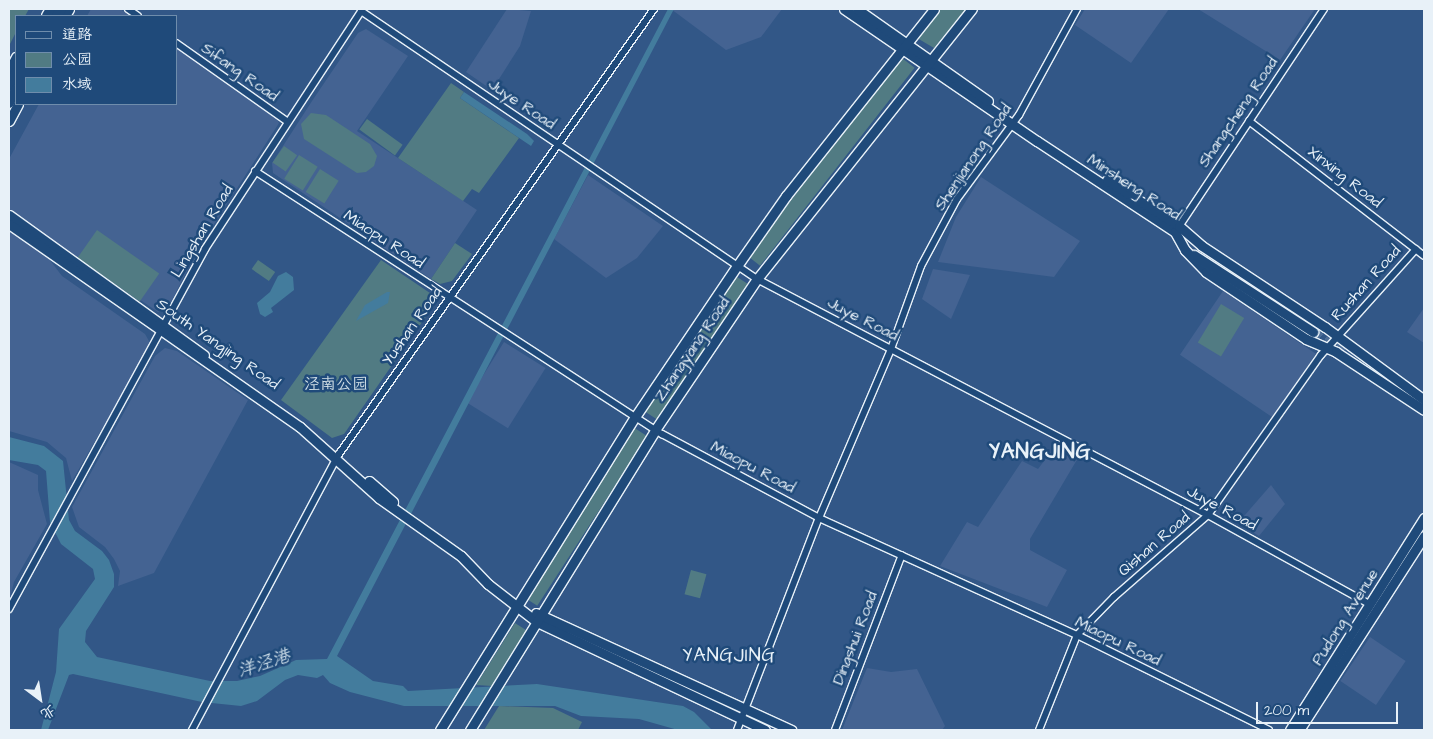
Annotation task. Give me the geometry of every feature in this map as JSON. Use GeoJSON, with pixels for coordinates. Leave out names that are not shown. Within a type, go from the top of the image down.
{"type":"FeatureCollection","features":[{"type":"Feature","properties":{"kind":"highway"},"geometry":{"type":"LineString","coordinates":[[9,86],[13,73]]}},
{"type":"Feature","properties":{"kind":"highway"},"geometry":{"type":"LineString","coordinates":[[9,103],[15,92]]}},
{"type":"Feature","properties":{"kind":"main road","name":"Minsheng Road"},"geometry":{"type":"LineString","coordinates":[[844,9],[905,46]]}},
{"type":"Feature","properties":{"kind":"main road","name":"Minsheng Road"},"geometry":{"type":"LineString","coordinates":[[857,9],[928,64],[1336,336],[1424,400]]}},
{"type":"Feature","properties":{"kind":"main road","name":"Zhangyang Road"},"geometry":{"type":"LineString","coordinates":[[440,730],[635,417],[737,266],[786,196],[934,9]]}},
{"type":"Feature","properties":{"kind":"main road","name":"Zhangyang Road"},"geometry":{"type":"LineString","coordinates":[[470,730],[655,430],[757,279],[972,9]]}},
{"type":"Feature","properties":{"kind":"main road"},"geometry":{"type":"LineString","coordinates":[[9,120],[17,105]]}},
{"type":"Feature","properties":{"kind":"main road","name":"South Yangjing Road"},"geometry":{"type":"LineString","coordinates":[[9,215],[162,329]]}},
{"type":"Feature","properties":{"kind":"main road","name":"South Yangjing Road"},"geometry":{"type":"LineString","coordinates":[[9,224],[302,422],[338,457],[400,510],[474,567],[516,607],[743,716]]}},
{"type":"Feature","properties":{"kind":"main road","name":"Minsheng Road"},"geometry":{"type":"LineString","coordinates":[[1177,229],[1185,250],[1206,272],[1306,339],[1327,348],[1424,410]]}},
{"type":"Feature","properties":{"kind":"main road"},"geometry":{"type":"LineString","coordinates":[[1185,250],[1314,329],[1227,268],[1202,246]]}},
{"type":"Feature","properties":{"kind":"main road","name":"Pudong Avenue"},"geometry":{"type":"LineString","coordinates":[[1299,730],[1375,607],[1424,518]]}},
{"type":"Feature","properties":{"kind":"main road","name":"Pudong Avenue"},"geometry":{"type":"LineString","coordinates":[[1290,730],[1424,536]]}},
{"type":"Feature","properties":{"kind":"main road"},"geometry":{"type":"LineString","coordinates":[[743,716],[765,730]]}},
{"type":"Feature","properties":{"kind":"main road"},"geometry":{"type":"LineString","coordinates":[[743,716],[791,730]]}},
{"type":"Feature","properties":{"kind":"street","name":"Yushan Road"},"geometry":{"type":"LineString","coordinates":[[192,730],[338,457],[654,9]]}},
{"type":"Feature","properties":{"kind":"street","name":"Shenjianong Road"},"geometry":{"type":"LineString","coordinates":[[737,730],[819,518],[891,349],[921,266],[957,199],[1014,122],[1077,9]]}},
{"type":"Feature","properties":{"kind":"street","name":"Shangcheng Road"},"geometry":{"type":"LineString","coordinates":[[1177,229],[1324,9]]}},
{"type":"Feature","properties":{"kind":"street","name":"Juye Road"},"geometry":{"type":"LineString","coordinates":[[362,10],[757,279],[1208,515],[1375,607]]}},
{"type":"Feature","properties":{"kind":"street","name":"Lingshan Road"},"geometry":{"type":"LineString","coordinates":[[9,609],[205,249],[362,10]]}},
{"type":"Feature","properties":{"kind":"street","name":"Sifang Road"},"geometry":{"type":"LineString","coordinates":[[178,44],[288,122]]}},
{"type":"Feature","properties":{"kind":"street","name":"Xinxing Road"},"geometry":{"type":"LineString","coordinates":[[1249,121],[1424,256]]}},
{"type":"Feature","properties":{"kind":"street","name":"Miaopu Road"},"geometry":{"type":"LineString","coordinates":[[255,171],[655,430],[819,518],[1076,635],[1270,730]]}},
{"type":"Feature","properties":{"kind":"street","name":"Rushan Road"},"geometry":{"type":"LineString","coordinates":[[1336,336],[1416,249]]}},
{"type":"Feature","properties":{"kind":"street","name":"Qishan Road"},"geometry":{"type":"LineString","coordinates":[[1039,730],[1076,635],[1114,597],[1208,515],[1336,336]]}},
{"type":"Feature","properties":{"kind":"street","name":"Dingshui Road"},"geometry":{"type":"LineString","coordinates":[[835,730],[902,556]]}},
{"type":"Feature","properties":{"kind":"shaded area"},"geometry":{"type":"Polygon","coordinates":[[[91,9],[120,9],[129,15],[88,15],[91,9]]]}},
{"type":"Feature","properties":{"kind":"shaded area"},"geometry":{"type":"Polygon","coordinates":[[[507,9],[531,11],[520,46],[492,90],[466,72],[507,9]]]}},
{"type":"Feature","properties":{"kind":"shaded area"},"geometry":{"type":"Polygon","coordinates":[[[671,9],[782,9],[761,37],[726,50],[671,9]]]}},
{"type":"Feature","properties":{"kind":"shaded area"},"geometry":{"type":"Polygon","coordinates":[[[1085,9],[1169,9],[1131,63],[1075,25],[1085,9]]]}},
{"type":"Feature","properties":{"kind":"shaded area"},"geometry":{"type":"Polygon","coordinates":[[[1198,9],[1315,9],[1280,60],[1198,9]]]}},
{"type":"Feature","properties":{"kind":"shaded area"},"geometry":{"type":"Polygon","coordinates":[[[366,29],[408,56],[357,131],[477,210],[431,279],[273,173],[272,163],[312,101],[358,33],[366,29]]]}},
{"type":"Feature","properties":{"kind":"shaded area"},"geometry":{"type":"Polygon","coordinates":[[[178,49],[277,119],[279,123],[198,249],[171,302],[158,312],[9,211],[9,159],[38,105],[178,105],[178,49]]]}},
{"type":"Feature","properties":{"kind":"shaded area"},"geometry":{"type":"Polygon","coordinates":[[[588,175],[663,226],[637,258],[606,278],[554,239],[588,175]]]}},
{"type":"Feature","properties":{"kind":"shaded area"},"geometry":{"type":"Polygon","coordinates":[[[981,177],[1080,241],[1054,277],[938,262],[956,217],[981,177]]]}},
{"type":"Feature","properties":{"kind":"shaded area"},"geometry":{"type":"Polygon","coordinates":[[[9,230],[49,259],[62,276],[145,334],[149,341],[148,349],[72,481],[66,458],[47,442],[9,431],[9,230]]]}},
{"type":"Feature","properties":{"kind":"shaded area"},"geometry":{"type":"Polygon","coordinates":[[[933,269],[970,275],[951,319],[922,299],[933,269]]]}},
{"type":"Feature","properties":{"kind":"shaded area"},"geometry":{"type":"Polygon","coordinates":[[[1223,291],[1316,354],[1273,417],[1180,355],[1223,291]]]}},
{"type":"Feature","properties":{"kind":"shaded area"},"geometry":{"type":"Polygon","coordinates":[[[1424,308],[1424,343],[1407,332],[1424,308]]]}},
{"type":"Feature","properties":{"kind":"shaded area"},"geometry":{"type":"Polygon","coordinates":[[[504,342],[546,368],[508,428],[466,402],[504,342]]]}},
{"type":"Feature","properties":{"kind":"shaded area"},"geometry":{"type":"Polygon","coordinates":[[[165,348],[177,351],[248,400],[154,573],[118,586],[120,571],[114,559],[105,547],[79,527],[72,507],[155,356],[165,348]]]}},
{"type":"Feature","properties":{"kind":"shaded area"},"geometry":{"type":"Polygon","coordinates":[[[1057,444],[1078,458],[1030,539],[1030,550],[1067,570],[1047,607],[940,566],[967,522],[978,527],[1022,461],[1038,469],[1057,444]]]}},
{"type":"Feature","properties":{"kind":"shaded area"},"geometry":{"type":"Polygon","coordinates":[[[9,462],[38,475],[38,490],[47,524],[14,582],[9,601],[9,462]]]}},
{"type":"Feature","properties":{"kind":"shaded area"},"geometry":{"type":"Polygon","coordinates":[[[1271,485],[1285,504],[1259,536],[1238,523],[1271,485]]]}},
{"type":"Feature","properties":{"kind":"shaded area"},"geometry":{"type":"Polygon","coordinates":[[[1370,637],[1406,661],[1376,705],[1340,681],[1370,637]]]}},
{"type":"Feature","properties":{"kind":"shaded area"},"geometry":{"type":"Polygon","coordinates":[[[867,668],[891,672],[917,669],[945,726],[942,730],[842,730],[867,668]]]}},
{"type":"Feature","properties":{"kind":"green space"},"geometry":{"type":"Polygon","coordinates":[[[9,9],[29,9],[26,15],[15,15],[15,34],[9,46],[9,9]]]}},
{"type":"Feature","properties":{"kind":"green space"},"geometry":{"type":"Polygon","coordinates":[[[940,9],[966,9],[934,48],[917,38],[940,9]]]}},
{"type":"Feature","properties":{"kind":"green space"},"geometry":{"type":"Polygon","coordinates":[[[902,58],[915,68],[760,266],[747,256],[902,58]]]}},
{"type":"Feature","properties":{"kind":"green space"},"geometry":{"type":"Polygon","coordinates":[[[451,83],[464,92],[460,98],[519,138],[479,193],[472,189],[463,201],[398,158],[451,83]]]}},
{"type":"Feature","properties":{"kind":"green space"},"geometry":{"type":"Polygon","coordinates":[[[311,113],[326,115],[370,144],[377,156],[374,166],[366,172],[357,173],[304,139],[301,124],[311,113]]]}},
{"type":"Feature","properties":{"kind":"green space"},"geometry":{"type":"Polygon","coordinates":[[[367,119],[403,145],[395,155],[359,130],[367,119]]]}},
{"type":"Feature","properties":{"kind":"green space"},"geometry":{"type":"Polygon","coordinates":[[[284,146],[297,155],[286,172],[273,162],[284,146]]]}},
{"type":"Feature","properties":{"kind":"green space"},"geometry":{"type":"Polygon","coordinates":[[[299,155],[318,167],[303,190],[284,179],[299,155]]]}},
{"type":"Feature","properties":{"kind":"green space"},"geometry":{"type":"Polygon","coordinates":[[[320,169],[339,181],[324,204],[306,192],[320,169]]]}},
{"type":"Feature","properties":{"kind":"green space"},"geometry":{"type":"Polygon","coordinates":[[[97,230],[159,274],[140,301],[77,258],[97,230]]]}},
{"type":"Feature","properties":{"kind":"green space"},"geometry":{"type":"Polygon","coordinates":[[[455,243],[472,254],[452,281],[440,284],[431,279],[455,243]]]}},
{"type":"Feature","properties":{"kind":"green space"},"geometry":{"type":"Polygon","coordinates":[[[258,260],[275,272],[269,281],[252,269],[258,260]]]}},
{"type":"Feature","properties":{"kind":"green space","name":"泾南公园"},"geometry":{"type":"Polygon","coordinates":[[[381,260],[430,293],[434,305],[344,434],[332,438],[281,400],[381,260]]]}},
{"type":"Feature","properties":{"kind":"green space"},"geometry":{"type":"Polygon","coordinates":[[[734,275],[748,284],[659,421],[645,412],[734,275]]]}},
{"type":"Feature","properties":{"kind":"green space"},"geometry":{"type":"Polygon","coordinates":[[[1221,304],[1244,318],[1221,356],[1198,343],[1221,304]]]}},
{"type":"Feature","properties":{"kind":"green space"},"geometry":{"type":"Polygon","coordinates":[[[633,427],[647,436],[537,606],[523,596],[633,427]]]}},
{"type":"Feature","properties":{"kind":"green space"},"geometry":{"type":"Polygon","coordinates":[[[691,570],[706,574],[700,598],[685,594],[691,570]]]}},
{"type":"Feature","properties":{"kind":"green space"},"geometry":{"type":"Polygon","coordinates":[[[515,623],[526,630],[492,686],[476,685],[515,623]]]}},
{"type":"Feature","properties":{"kind":"green space"},"geometry":{"type":"Polygon","coordinates":[[[499,706],[553,708],[582,722],[578,730],[484,730],[499,706]]]}},
{"type":"Feature","properties":{"kind":"water"},"geometry":{"type":"Polygon","coordinates":[[[668,9],[674,9],[337,656],[373,681],[403,686],[408,691],[537,684],[683,706],[694,712],[712,730],[678,730],[639,719],[581,716],[555,706],[404,706],[350,692],[330,683],[323,675],[317,678],[298,675],[285,680],[257,701],[241,706],[202,702],[73,674],[69,675],[48,730],[41,730],[56,672],[59,629],[95,579],[93,569],[61,544],[50,522],[46,471],[38,465],[9,460],[9,437],[44,446],[63,461],[69,520],[75,531],[102,551],[109,560],[114,574],[114,587],[86,631],[85,642],[97,657],[210,681],[237,681],[260,676],[296,660],[327,659],[668,9]]]}},
{"type":"Feature","properties":{"kind":"water"},"geometry":{"type":"Polygon","coordinates":[[[464,92],[527,134],[534,141],[531,146],[460,98],[464,92]]]}},
{"type":"Feature","properties":{"kind":"water"},"geometry":{"type":"Polygon","coordinates":[[[286,272],[293,277],[294,290],[271,308],[273,312],[265,317],[260,314],[257,303],[270,292],[278,276],[286,272]]]}},
{"type":"Feature","properties":{"kind":"water"},"geometry":{"type":"Polygon","coordinates":[[[390,292],[388,303],[356,321],[365,305],[390,292]]]}},
{"type":"Feature","properties":{"kind":"tunnel"},"geometry":{"type":"LineString","coordinates":[[1313,332],[1344,353]]}},
{"type":"Feature","properties":{"kind":"district","name":"YANGJING"},"geometry":{"type":"Point","coordinates":[1040,452]}},
{"type":"Feature","properties":{"kind":"district","name":"YANGJING"},"geometry":{"type":"Point","coordinates":[729,656]}},
{"type":"Feature","properties":{"kind":"water label","name":"洋泾港"},"geometry":{"type":"Point","coordinates":[264,664]}}]}
